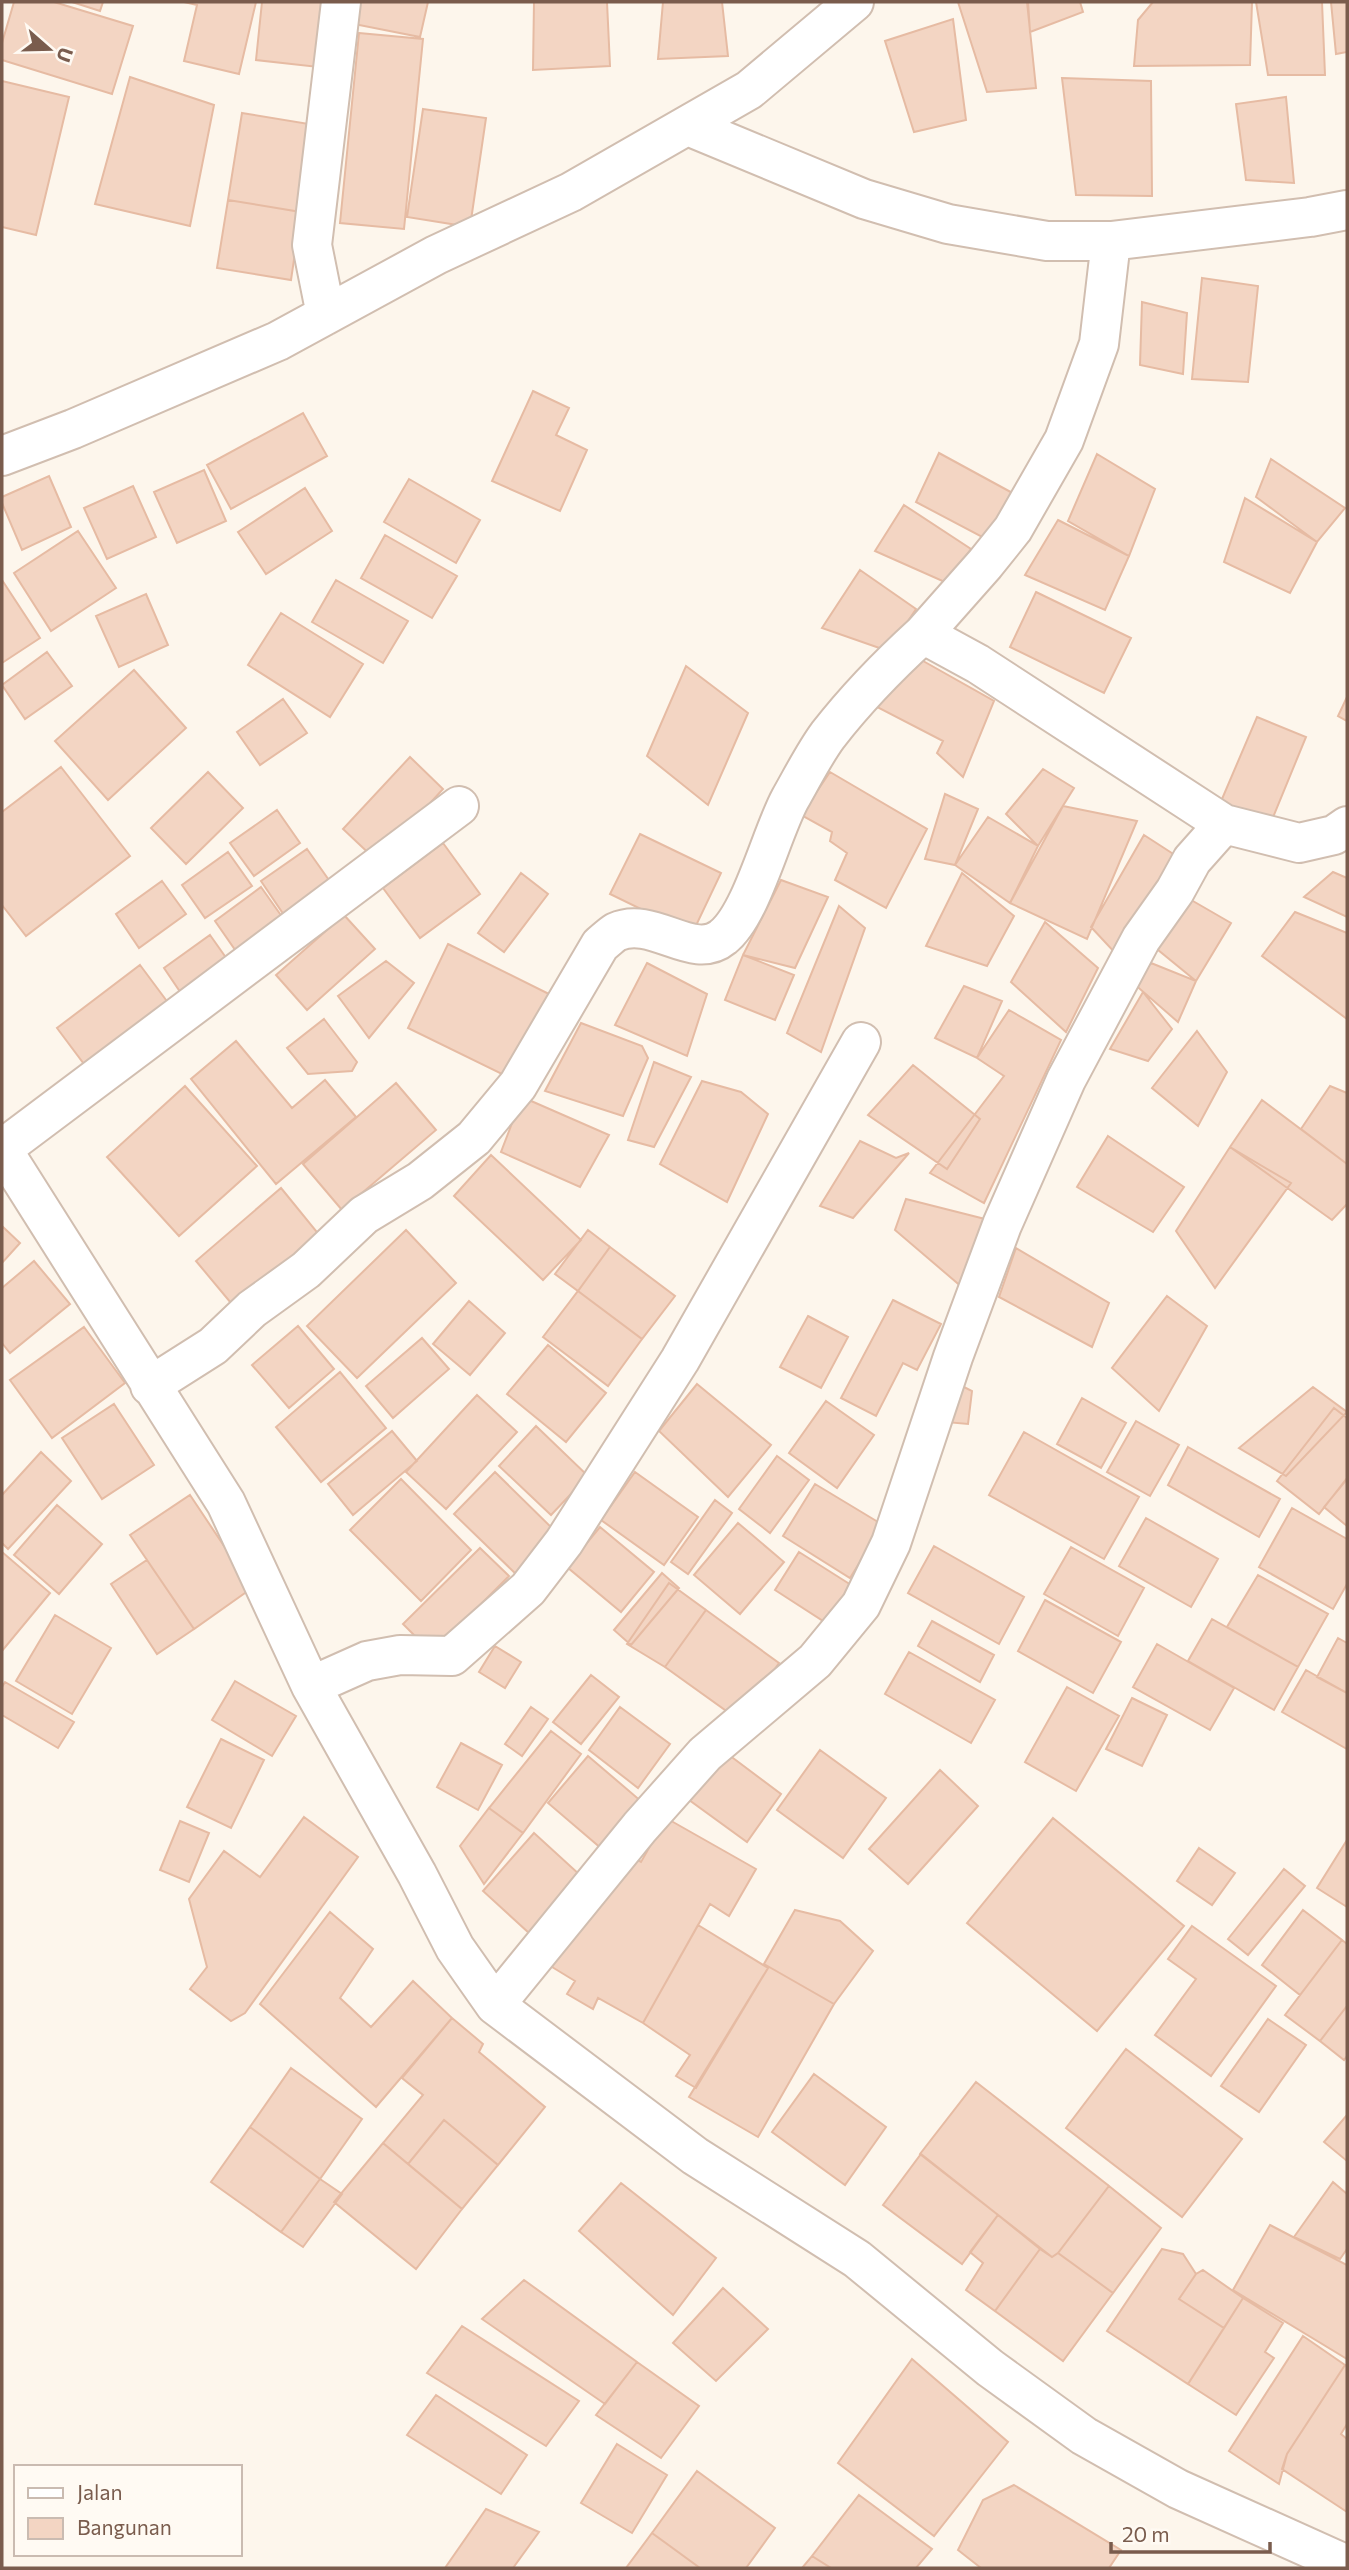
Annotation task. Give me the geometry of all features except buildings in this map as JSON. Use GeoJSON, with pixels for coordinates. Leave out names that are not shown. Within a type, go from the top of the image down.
{"type":"FeatureCollection","features":[{"type":"Feature","properties":{"kind":"street"},"geometry":{"type":"LineString","coordinates":[[326,315],[312,244],[341,2]]}},
{"type":"Feature","properties":{"kind":"street"},"geometry":{"type":"LineString","coordinates":[[2,456],[73,429],[278,341],[436,255],[571,192],[749,90],[854,2]]}},
{"type":"Feature","properties":{"kind":"street"},"geometry":{"type":"LineString","coordinates":[[688,126],[864,199],[948,224],[1047,241],[1111,241],[1310,217],[1347,210]]}},
{"type":"Feature","properties":{"kind":"street"},"geometry":{"type":"LineString","coordinates":[[150,1386],[213,1346],[252,1309],[306,1270],[364,1215],[419,1181],[474,1138],[518,1085],[600,945],[616,932],[632,928],[647,929],[697,945],[710,945],[725,936],[744,908],[788,802],[827,736],[985,564],[1013,529],[1064,440],[1099,344],[1111,241]]}},
{"type":"Feature","properties":{"kind":"street"},"geometry":{"type":"LineString","coordinates":[[923,634],[978,664],[1224,824],[1299,843],[1334,835],[1347,827]]}},
{"type":"Feature","properties":{"kind":"street"},"geometry":{"type":"LineString","coordinates":[[459,806],[2,1149],[226,1503],[311,1686],[456,1948],[495,2005],[695,2156],[857,2259],[990,2368],[1084,2436],[1178,2489],[1347,2565]]}},
{"type":"Feature","properties":{"kind":"street"},"geometry":{"type":"LineString","coordinates":[[495,2005],[640,1827],[705,1754],[815,1661],[861,1605],[891,1543],[953,1357],[1002,1225],[1066,1080],[1141,939],[1175,891],[1192,860],[1224,824]]}},
{"type":"Feature","properties":{"kind":"street"},"geometry":{"type":"LineString","coordinates":[[311,1686],[367,1661],[400,1655],[452,1656],[528,1590],[564,1542],[680,1360],[861,1042]]}}]}
